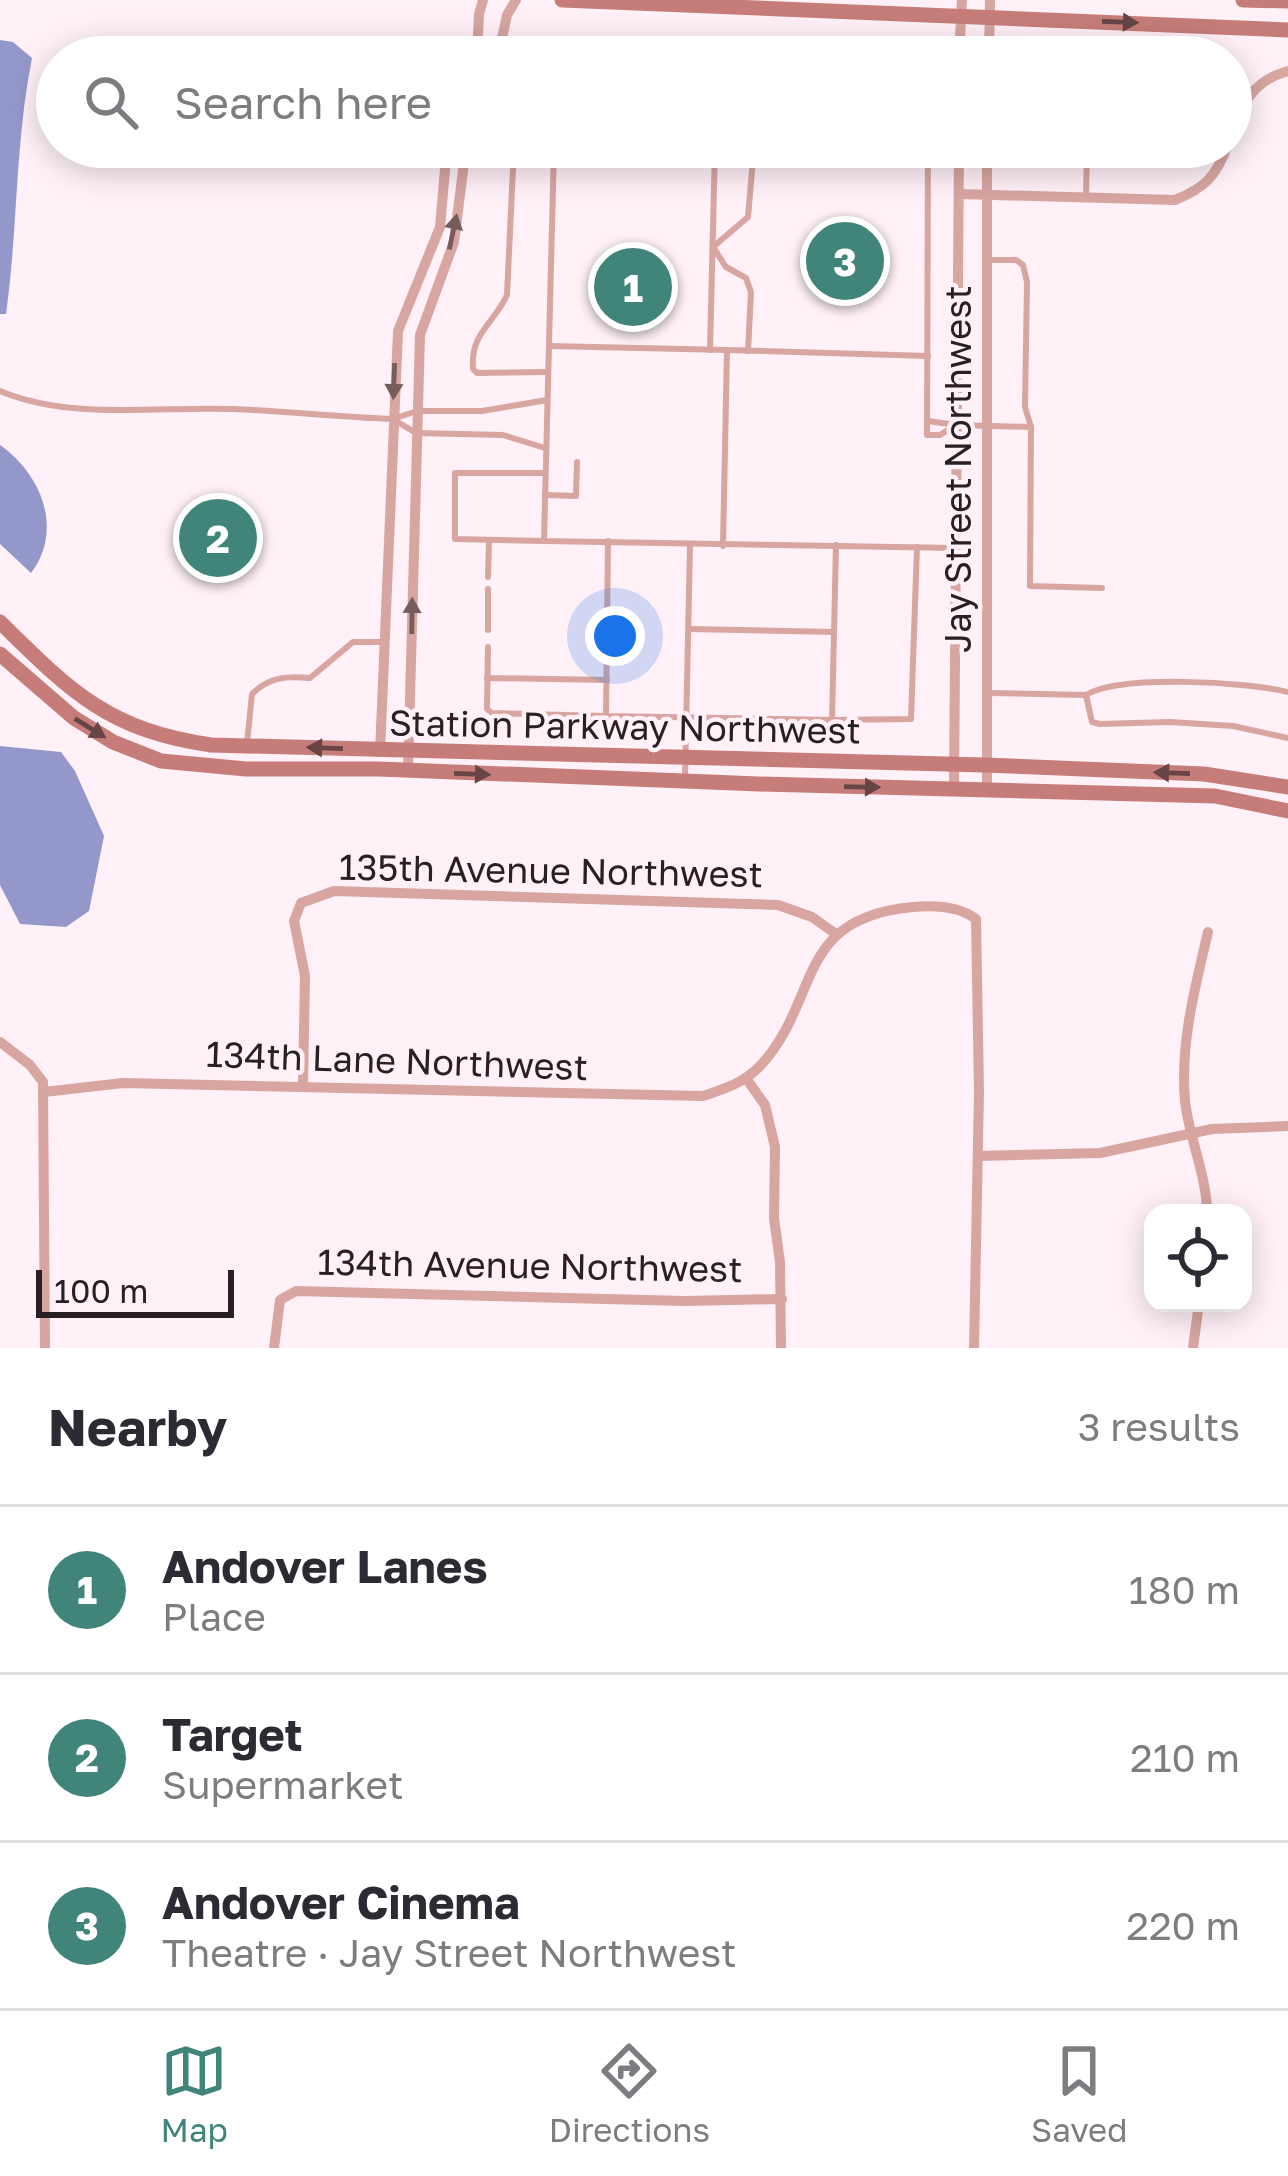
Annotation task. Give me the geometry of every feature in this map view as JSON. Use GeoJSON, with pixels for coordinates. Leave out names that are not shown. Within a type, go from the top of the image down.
{"type":"FeatureCollection","features":[{"type":"Feature","properties":{"kind":"street"},"geometry":{"type":"LineString","coordinates":[[477,36],[484,0]]}},
{"type":"Feature","properties":{"kind":"street"},"geometry":{"type":"LineString","coordinates":[[502,36],[516,0]]}},
{"type":"Feature","properties":{"kind":"street"},"geometry":{"type":"LineString","coordinates":[[562,0],[990,8],[1288,30]]}},
{"type":"Feature","properties":{"kind":"street"},"geometry":{"type":"LineString","coordinates":[[1243,0],[1288,1]]}},
{"type":"Feature","properties":{"kind":"street"},"geometry":{"type":"LineString","coordinates":[[1252,93],[1266,79],[1288,71]]}},
{"type":"Feature","properties":{"kind":"street"},"geometry":{"type":"LineString","coordinates":[[379,769],[398,331],[440,227],[446,168]]}},
{"type":"Feature","properties":{"kind":"street"},"geometry":{"type":"LineString","coordinates":[[408,771],[420,335],[454,242],[463,168]]}},
{"type":"Feature","properties":{"kind":"street","name":"Jay Street Northwest"},"geometry":{"type":"LineString","coordinates":[[954,789],[959,168]]}},
{"type":"Feature","properties":{"kind":"street","name":"Jay Street Northwest"},"geometry":{"type":"LineString","coordinates":[[987,791],[988,168]]}},
{"type":"Feature","properties":{"kind":"street"},"geometry":{"type":"LineString","coordinates":[[958,194],[1175,200],[1196,191],[1220,168]]}},
{"type":"Feature","properties":{"kind":"street","name":"Station Parkway Northwest"},"geometry":{"type":"LineString","coordinates":[[0,622],[39,661],[120,723],[164,738],[246,746],[1204,774],[1288,787]]}},
{"type":"Feature","properties":{"kind":"street","name":"Station Parkway Northwest"},"geometry":{"type":"LineString","coordinates":[[0,654],[74,718],[113,742],[160,761],[246,769],[379,769],[1214,796],[1288,811]]}},
{"type":"Feature","properties":{"kind":"street"},"geometry":{"type":"LineString","coordinates":[[246,746],[246,769]]}},
{"type":"Feature","properties":{"kind":"street","name":"135th Avenue Northwest"},"geometry":{"type":"LineString","coordinates":[[303,1086],[305,976],[293,921],[301,903],[315,896],[334,891],[778,905],[812,917],[836,934]]}},
{"type":"Feature","properties":{"kind":"street"},"geometry":{"type":"LineString","coordinates":[[782,1348],[774,1218],[776,1147],[765,1106],[746,1078],[788,1026],[804,981],[836,934],[860,918],[917,907],[954,908],[976,919],[974,1348]]}},
{"type":"Feature","properties":{"kind":"street"},"geometry":{"type":"LineString","coordinates":[[1205,1204],[1184,1071],[1208,932]]}},
{"type":"Feature","properties":{"kind":"street"},"geometry":{"type":"LineString","coordinates":[[0,1042],[43,1082],[45,1348]]}},
{"type":"Feature","properties":{"kind":"street","name":"134th Lane Northwest"},"geometry":{"type":"LineString","coordinates":[[44,1092],[123,1083],[658,1098],[703,1096],[746,1078]]}},
{"type":"Feature","properties":{"kind":"street"},"geometry":{"type":"LineString","coordinates":[[978,1156],[1100,1153],[1191,1133],[1288,1126]]}},
{"type":"Feature","properties":{"kind":"street","name":"134th Avenue Northwest"},"geometry":{"type":"LineString","coordinates":[[274,1348],[280,1300],[296,1292],[782,1299]]}},
{"type":"Feature","properties":{"kind":"street"},"geometry":{"type":"LineString","coordinates":[[1193,1348],[1198,1312]]}},
{"type":"Feature","properties":{"kind":"lane"},"geometry":{"type":"LineString","coordinates":[[513,168],[507,295],[499,313],[482,327],[473,343],[473,369],[477,373],[548,372]]}},
{"type":"Feature","properties":{"kind":"lane"},"geometry":{"type":"LineString","coordinates":[[544,541],[557,168]]}},
{"type":"Feature","properties":{"kind":"lane"},"geometry":{"type":"LineString","coordinates":[[710,350],[715,168]]}},
{"type":"Feature","properties":{"kind":"lane"},"geometry":{"type":"LineString","coordinates":[[713,247],[748,217],[752,168]]}},
{"type":"Feature","properties":{"kind":"lane"},"geometry":{"type":"LineString","coordinates":[[930,168],[927,435],[944,433],[956,425]]}},
{"type":"Feature","properties":{"kind":"lane"},"geometry":{"type":"LineString","coordinates":[[1086,198],[1087,168]]}},
{"type":"Feature","properties":{"kind":"lane"},"geometry":{"type":"LineString","coordinates":[[713,247],[726,267],[746,278],[751,292],[748,350]]}},
{"type":"Feature","properties":{"kind":"lane"},"geometry":{"type":"LineString","coordinates":[[988,260],[1016,260],[1023,265],[1027,282],[1024,407],[1031,427],[1030,586],[1102,587]]}},
{"type":"Feature","properties":{"kind":"lane"},"geometry":{"type":"LineString","coordinates":[[549,346],[928,356]]}},
{"type":"Feature","properties":{"kind":"lane"},"geometry":{"type":"LineString","coordinates":[[723,546],[728,350]]}},
{"type":"Feature","properties":{"kind":"lane"},"geometry":{"type":"LineString","coordinates":[[0,391],[34,402],[75,407],[232,409],[393,419],[417,411],[482,411],[547,400]]}},
{"type":"Feature","properties":{"kind":"lane"},"geometry":{"type":"LineString","coordinates":[[393,419],[416,433],[502,435],[546,448]]}},
{"type":"Feature","properties":{"kind":"lane"},"geometry":{"type":"LineString","coordinates":[[928,421],[1031,427]]}},
{"type":"Feature","properties":{"kind":"lane"},"geometry":{"type":"LineString","coordinates":[[545,495],[577,496],[577,462]]}},
{"type":"Feature","properties":{"kind":"lane"},"geometry":{"type":"LineString","coordinates":[[545,473],[454,473],[454,539],[956,548]]}},
{"type":"Feature","properties":{"kind":"lane"},"geometry":{"type":"LineString","coordinates":[[488,577],[489,540]]}},
{"type":"Feature","properties":{"kind":"lane"},"geometry":{"type":"LineString","coordinates":[[606,716],[608,542]]}},
{"type":"Feature","properties":{"kind":"lane"},"geometry":{"type":"LineString","coordinates":[[832,720],[836,544]]}},
{"type":"Feature","properties":{"kind":"lane"},"geometry":{"type":"LineString","coordinates":[[685,781],[690,546]]}},
{"type":"Feature","properties":{"kind":"lane"},"geometry":{"type":"LineString","coordinates":[[488,647],[487,709],[492,713],[911,719],[917,547]]}},
{"type":"Feature","properties":{"kind":"lane"},"geometry":{"type":"LineString","coordinates":[[488,589],[488,630]]}},
{"type":"Feature","properties":{"kind":"lane"},"geometry":{"type":"LineString","coordinates":[[688,629],[834,632]]}},
{"type":"Feature","properties":{"kind":"lane"},"geometry":{"type":"LineString","coordinates":[[246,746],[252,694],[262,684],[285,676],[310,678],[352,642],[386,642]]}},
{"type":"Feature","properties":{"kind":"lane"},"geometry":{"type":"LineString","coordinates":[[487,678],[607,680]]}},
{"type":"Feature","properties":{"kind":"lane"},"geometry":{"type":"LineString","coordinates":[[985,693],[1086,695],[1098,688],[1168,681],[1288,692]]}},
{"type":"Feature","properties":{"kind":"lane"},"geometry":{"type":"LineString","coordinates":[[1086,695],[1092,722],[1100,724],[1233,726],[1288,738]]}},
{"type":"Feature","properties":{"kind":"water"},"geometry":{"type":"Polygon","coordinates":[[[0,40],[13,42],[32,58],[6,314],[0,314],[0,40]]]}},
{"type":"Feature","properties":{"kind":"water"},"geometry":{"type":"Polygon","coordinates":[[[0,445],[27,471],[43,503],[46,539],[31,573],[0,544],[0,445]]]}},
{"type":"Feature","properties":{"kind":"water"},"geometry":{"type":"Polygon","coordinates":[[[0,746],[61,752],[75,771],[104,836],[89,911],[66,927],[20,924],[0,885],[0,746]]]}},
{"type":"Feature","properties":{"kind":"place","name":"Andover Cinema"},"geometry":{"type":"Point","coordinates":[845,261]}},
{"type":"Feature","properties":{"kind":"place","name":"Andover Lanes"},"geometry":{"type":"Point","coordinates":[633,287]}},
{"type":"Feature","properties":{"kind":"place","name":"Target"},"geometry":{"type":"Point","coordinates":[218,538]}}]}
